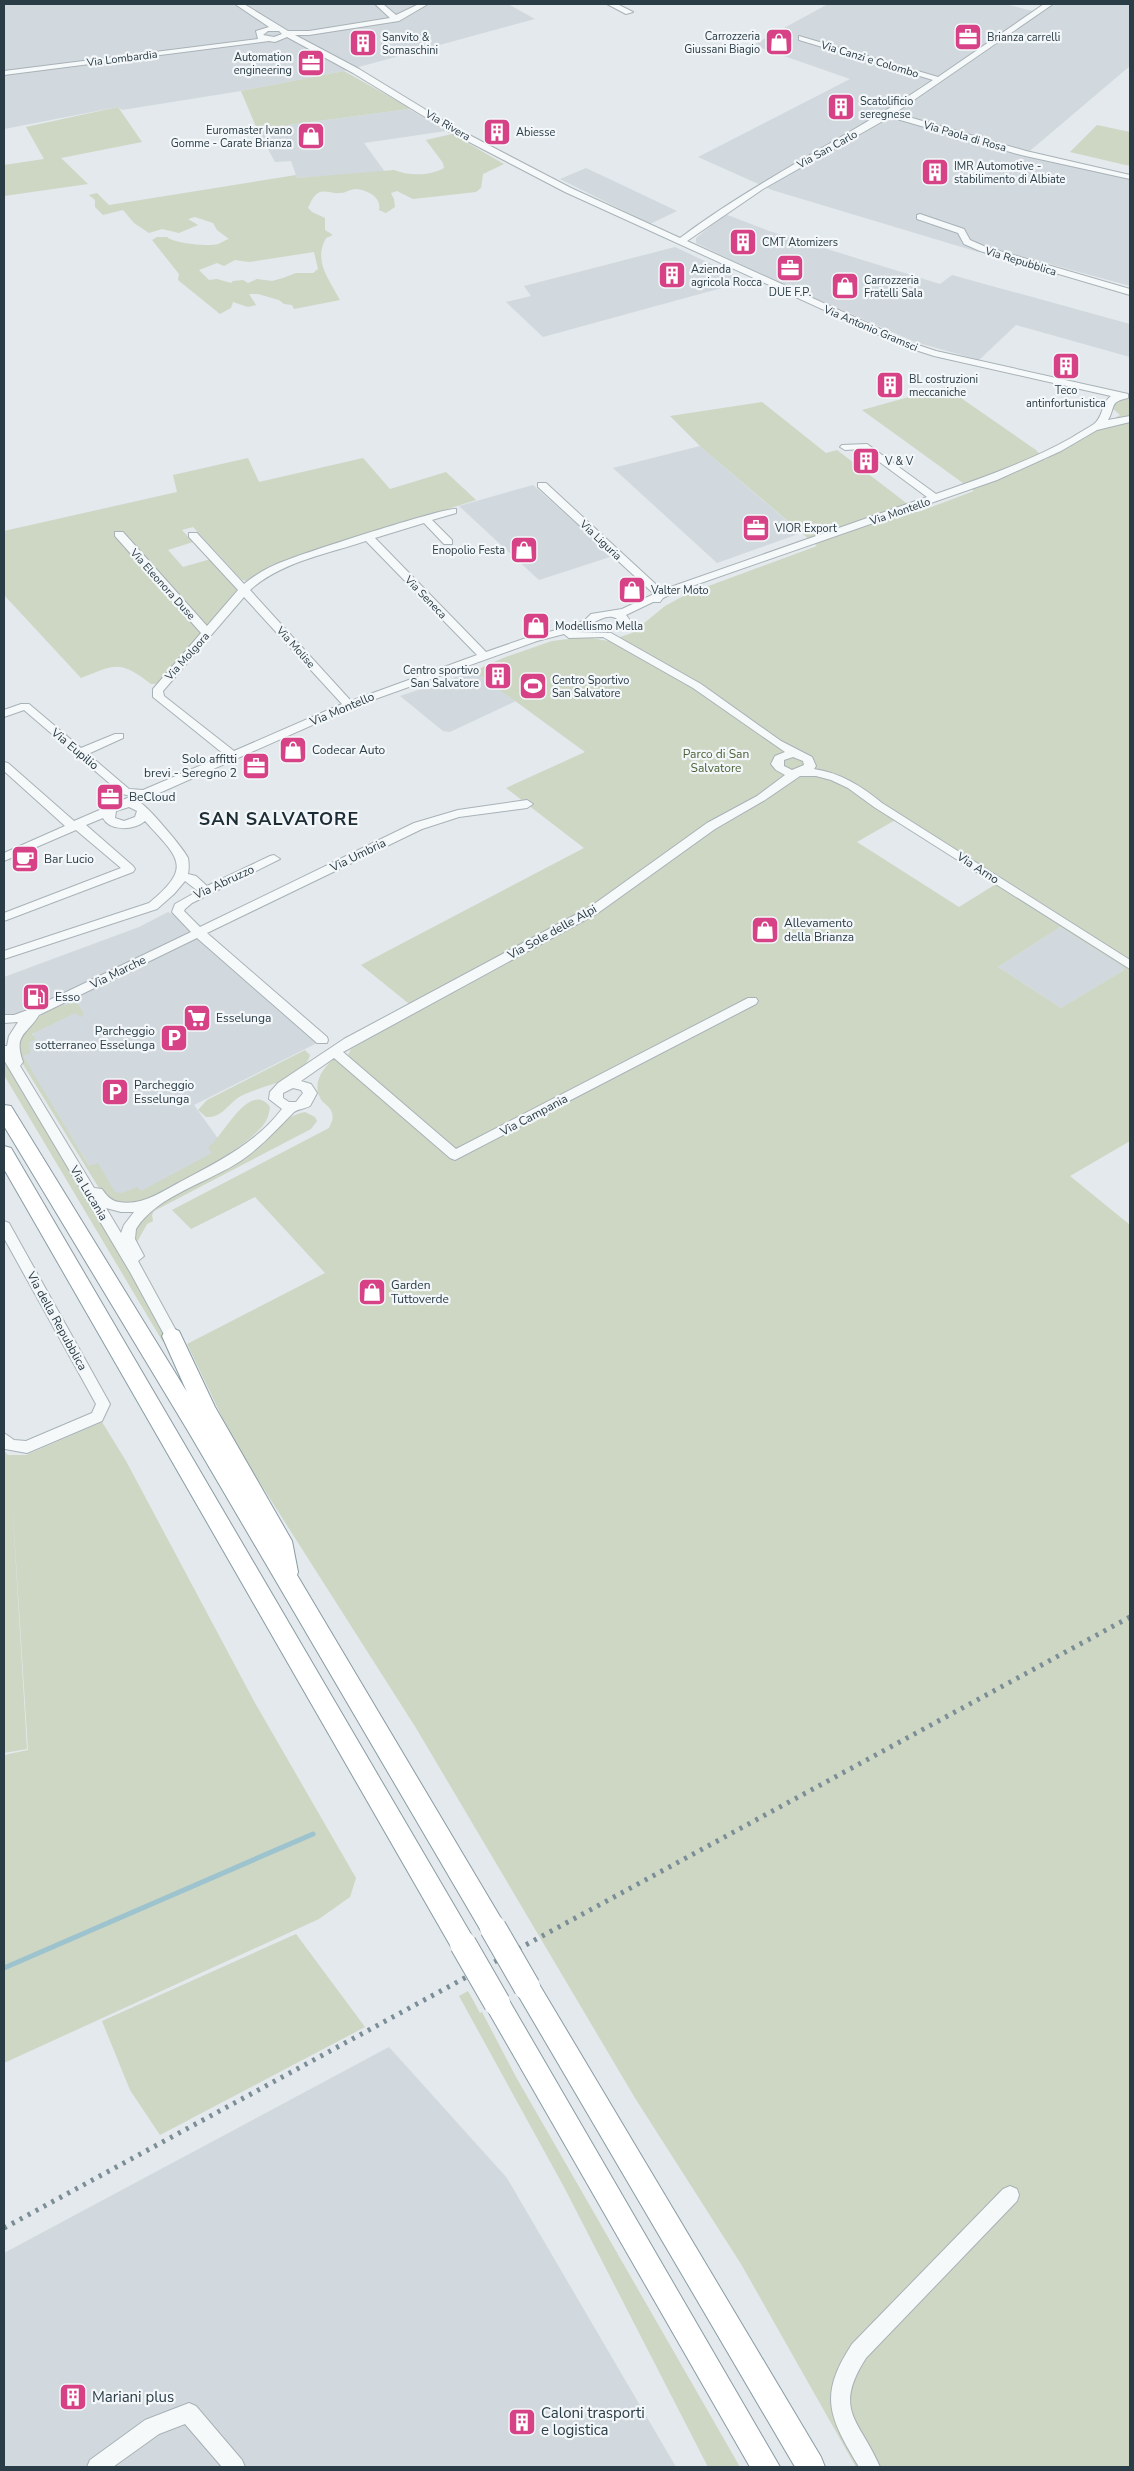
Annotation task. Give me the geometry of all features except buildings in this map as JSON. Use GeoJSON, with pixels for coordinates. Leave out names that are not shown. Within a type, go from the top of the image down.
{"type":"FeatureCollection","features":[{"type":"Feature","properties":{"kind":"highway"},"geometry":{"type":"LineString","coordinates":[[4,1111],[196,1425],[811,2467]]}},
{"type":"Feature","properties":{"kind":"highway"},"geometry":{"type":"LineString","coordinates":[[4,1153],[766,2467]]}},
{"type":"Feature","properties":{"kind":"highway"},"geometry":{"type":"LineString","coordinates":[[172,1336],[205,1409],[281,1541],[288,1578],[294,1593]]}},
{"type":"Feature","properties":{"kind":"street"},"geometry":{"type":"LineString","coordinates":[[239,4],[278,29]]}},
{"type":"Feature","properties":{"kind":"street"},"geometry":{"type":"LineString","coordinates":[[379,4],[396,19]]}},
{"type":"Feature","properties":{"kind":"street"},"geometry":{"type":"LineString","coordinates":[[280,39],[287,34],[309,33],[396,19],[424,4]]}},
{"type":"Feature","properties":{"kind":"street"},"geometry":{"type":"LineString","coordinates":[[611,4],[629,12]]}},
{"type":"Feature","properties":{"kind":"street","name":"Via San Carlo"},"geometry":{"type":"LineString","coordinates":[[680,242],[720,212],[760,187],[889,114],[1048,4]]}},
{"type":"Feature","properties":{"kind":"street"},"geometry":{"type":"LineString","coordinates":[[266,21],[260,38],[266,40]]}},
{"type":"Feature","properties":{"kind":"street"},"geometry":{"type":"LineString","coordinates":[[261,32],[278,29]]}},
{"type":"Feature","properties":{"kind":"street","name":"Via Rivera"},"geometry":{"type":"LineString","coordinates":[[278,29],[356,71],[452,129],[568,190],[680,242]]}},
{"type":"Feature","properties":{"kind":"street","name":"Via Lombardia"},"geometry":{"type":"LineString","coordinates":[[240,43],[261,32]]}},
{"type":"Feature","properties":{"kind":"street"},"geometry":{"type":"LineString","coordinates":[[300,41],[301,36],[309,33]]}},
{"type":"Feature","properties":{"kind":"street","name":"Via Canzi e Colombo"},"geometry":{"type":"LineString","coordinates":[[802,38],[938,79]]}},
{"type":"Feature","properties":{"kind":"street","name":"Via Rivera"},"geometry":{"type":"LineString","coordinates":[[280,39],[300,41]]}},
{"type":"Feature","properties":{"kind":"street","name":"Via Lombardia"},"geometry":{"type":"LineString","coordinates":[[4,74],[280,39]]}},
{"type":"Feature","properties":{"kind":"street","name":"Via Paola di Rosa"},"geometry":{"type":"LineString","coordinates":[[889,114],[1024,153],[1130,176]]}},
{"type":"Feature","properties":{"kind":"street","name":"Via Repubblica"},"geometry":{"type":"LineString","coordinates":[[920,217],[961,231],[967,242],[983,250],[1130,292]]}},
{"type":"Feature","properties":{"kind":"street","name":"Via Antonio Gramsci"},"geometry":{"type":"LineString","coordinates":[[680,242],[906,344],[934,353],[1102,390],[1121,398]]}},
{"type":"Feature","properties":{"kind":"street"},"geometry":{"type":"LineString","coordinates":[[1121,398],[1116,415],[1130,419]]}},
{"type":"Feature","properties":{"kind":"street","name":"Via Montello"},"geometry":{"type":"LineString","coordinates":[[1094,428],[1121,398]]}},
{"type":"Feature","properties":{"kind":"street","name":"Via Montello"},"geometry":{"type":"LineString","coordinates":[[127,798],[149,792],[349,705],[534,639],[576,628],[589,622],[595,616],[624,612],[660,594],[936,499],[1039,458],[1094,428],[1114,421],[1130,419]]}},
{"type":"Feature","properties":{"kind":"street"},"geometry":{"type":"LineString","coordinates":[[845,447],[864,446],[936,499]]}},
{"type":"Feature","properties":{"kind":"street","name":"Via Liguria"},"geometry":{"type":"LineString","coordinates":[[542,485],[660,594]]}},
{"type":"Feature","properties":{"kind":"street","name":"Via Molgora"},"geometry":{"type":"LineString","coordinates":[[234,756],[157,694],[159,687],[244,590],[252,582],[270,571],[290,562],[452,511]]}},
{"type":"Feature","properties":{"kind":"street"},"geometry":{"type":"LineString","coordinates":[[425,519],[448,542]]}},
{"type":"Feature","properties":{"kind":"street","name":"Via Eleonora Duse"},"geometry":{"type":"LineString","coordinates":[[119,534],[207,633]]}},
{"type":"Feature","properties":{"kind":"street"},"geometry":{"type":"LineString","coordinates":[[193,535],[244,590]]}},
{"type":"Feature","properties":{"kind":"street","name":"Via Seneca"},"geometry":{"type":"LineString","coordinates":[[368,537],[484,656]]}},
{"type":"Feature","properties":{"kind":"street","name":"Via Montello"},"geometry":{"type":"LineString","coordinates":[[534,639],[604,634],[628,623],[701,580]]}},
{"type":"Feature","properties":{"kind":"street","name":"Via Molise"},"geometry":{"type":"LineString","coordinates":[[244,590],[349,705]]}},
{"type":"Feature","properties":{"kind":"street","name":"Via Montello"},"geometry":{"type":"LineString","coordinates":[[628,623],[644,606],[661,597],[660,594]]}},
{"type":"Feature","properties":{"kind":"street","name":"Via Arno"},"geometry":{"type":"LineString","coordinates":[[612,613],[624,618],[654,659]]}},
{"type":"Feature","properties":{"kind":"street"},"geometry":{"type":"LineString","coordinates":[[589,622],[590,629],[604,634]]}},
{"type":"Feature","properties":{"kind":"street","name":"Via Arno"},"geometry":{"type":"LineString","coordinates":[[604,634],[654,659],[697,686],[765,735],[826,773],[844,780],[878,805],[1130,965]]}},
{"type":"Feature","properties":{"kind":"street","name":"Via Eupilio"},"geometry":{"type":"LineString","coordinates":[[4,714],[25,706],[80,753],[127,798]]}},
{"type":"Feature","properties":{"kind":"street","name":"Via Arno"},"geometry":{"type":"LineString","coordinates":[[765,735],[776,751],[778,764],[786,772],[826,773]]}},
{"type":"Feature","properties":{"kind":"street"},"geometry":{"type":"LineString","coordinates":[[80,753],[118,736]]}},
{"type":"Feature","properties":{"kind":"street"},"geometry":{"type":"LineString","coordinates":[[785,754],[803,757],[810,766],[760,798],[777,779],[778,764],[785,754]]}},
{"type":"Feature","properties":{"kind":"street"},"geometry":{"type":"LineString","coordinates":[[4,765],[78,824],[129,869],[4,917]]}},
{"type":"Feature","properties":{"kind":"street"},"geometry":{"type":"LineString","coordinates":[[131,824],[142,818],[145,800],[149,792]]}},
{"type":"Feature","properties":{"kind":"street"},"geometry":{"type":"LineString","coordinates":[[4,857],[78,824],[110,816],[117,806],[127,798],[136,804],[176,846],[181,856],[182,876],[174,889],[153,906],[4,955]]}},
{"type":"Feature","properties":{"kind":"street","name":"Via Sole delle Alpi"},"geometry":{"type":"LineString","coordinates":[[284,1104],[277,1092],[335,1052],[594,910],[711,826],[760,798]]}},
{"type":"Feature","properties":{"kind":"street","name":"Via Umbria"},"geometry":{"type":"LineString","coordinates":[[198,932],[418,826],[458,814],[527,804]]}},
{"type":"Feature","properties":{"kind":"street"},"geometry":{"type":"LineString","coordinates":[[110,816],[118,824],[131,824],[160,830]]}},
{"type":"Feature","properties":{"kind":"street","name":"Via Abruzzo"},"geometry":{"type":"LineString","coordinates":[[198,932],[180,915],[179,907],[205,891],[274,859]]}},
{"type":"Feature","properties":{"kind":"street"},"geometry":{"type":"LineString","coordinates":[[182,876],[192,879],[205,891]]}},
{"type":"Feature","properties":{"kind":"street"},"geometry":{"type":"LineString","coordinates":[[198,932],[322,1040]]}},
{"type":"Feature","properties":{"kind":"street","name":"Via Marche"},"geometry":{"type":"LineString","coordinates":[[4,1020],[37,1011],[198,932]]}},
{"type":"Feature","properties":{"kind":"street","name":"Via Campania"},"geometry":{"type":"LineString","coordinates":[[335,1052],[455,1155],[752,1001]]}},
{"type":"Feature","properties":{"kind":"street","name":"Via Marche"},"geometry":{"type":"LineString","coordinates":[[37,1011],[17,1030],[12,1050],[37,1094],[41,1112]]}},
{"type":"Feature","properties":{"kind":"street","name":"Via Lucania"},"geometry":{"type":"LineString","coordinates":[[4,1050],[136,1270],[172,1336]]}},
{"type":"Feature","properties":{"kind":"street","name":"Via Sole delle Alpi"},"geometry":{"type":"LineString","coordinates":[[284,1104],[303,1104],[309,1098],[314,1075],[335,1052]]}},
{"type":"Feature","properties":{"kind":"street"},"geometry":{"type":"LineString","coordinates":[[288,1084],[302,1085],[310,1093]]}},
{"type":"Feature","properties":{"kind":"street","name":"Via Sole delle Alpi"},"geometry":{"type":"LineString","coordinates":[[154,1202],[232,1160],[259,1139],[284,1104]]}},
{"type":"Feature","properties":{"kind":"street"},"geometry":{"type":"LineString","coordinates":[[41,1112],[59,1130],[99,1196],[108,1205],[116,1208],[128,1208],[154,1202]]}},
{"type":"Feature","properties":{"kind":"street"},"geometry":{"type":"LineString","coordinates":[[154,1202],[134,1220],[129,1227],[128,1236],[130,1244],[165,1306],[172,1336]]}},
{"type":"Feature","properties":{"kind":"street","name":"Via della Repubblica"},"geometry":{"type":"LineString","coordinates":[[4,1226],[103,1404],[102,1410],[97,1417],[27,1447],[7,1442]]}},
{"type":"Feature","properties":{"kind":"street"},"geometry":{"type":"LineString","coordinates":[[870,2467],[844,2422],[839,2400],[844,2377],[859,2351],[1010,2195]]}},
{"type":"Feature","properties":{"kind":"street"},"geometry":{"type":"LineString","coordinates":[[96,2467],[172,2416],[189,2413],[235,2467]]}},
{"type":"Feature","properties":{"kind":"shaded area"},"geometry":{"type":"Polygon","coordinates":[[[4,4],[508,4],[535,19],[344,71],[241,91],[122,110],[118,107],[4,129],[4,4]]]}},
{"type":"Feature","properties":{"kind":"shaded area"},"geometry":{"type":"Polygon","coordinates":[[[828,4],[1005,4],[1040,13],[1055,4],[1130,4],[1130,66],[1025,155],[1130,179],[1130,286],[981,245],[978,252],[772,190],[698,157],[850,79],[753,45],[828,4]]]}},
{"type":"Feature","properties":{"kind":"shaded area"},"geometry":{"type":"Polygon","coordinates":[[[409,109],[446,131],[364,143],[385,172],[297,178],[291,161],[275,162],[257,129],[409,109]]]}},
{"type":"Feature","properties":{"kind":"shaded area"},"geometry":{"type":"Polygon","coordinates":[[[586,168],[677,211],[650,224],[560,179],[586,168]]]}},
{"type":"Feature","properties":{"kind":"shaded area"},"geometry":{"type":"Polygon","coordinates":[[[725,214],[769,231],[940,284],[952,275],[1130,324],[1130,357],[1016,325],[979,360],[915,342],[766,277],[696,243],[696,238],[725,214]]]}},
{"type":"Feature","properties":{"kind":"shaded area"},"geometry":{"type":"Polygon","coordinates":[[[675,247],[747,281],[543,337],[506,302],[531,296],[524,286],[675,247]]]}},
{"type":"Feature","properties":{"kind":"shaded area"},"geometry":{"type":"Polygon","coordinates":[[[700,446],[801,533],[717,563],[613,468],[700,446]]]}},
{"type":"Feature","properties":{"kind":"shaded area"},"geometry":{"type":"Polygon","coordinates":[[[533,485],[613,556],[539,580],[459,506],[533,485]]]}},
{"type":"Feature","properties":{"kind":"shaded area"},"geometry":{"type":"Polygon","coordinates":[[[474,671],[516,701],[450,732],[443,731],[400,696],[474,671]]]}},
{"type":"Feature","properties":{"kind":"shaded area"},"geometry":{"type":"Polygon","coordinates":[[[168,912],[178,917],[319,1042],[194,1105],[219,1140],[215,1153],[124,1201],[105,1192],[20,1053],[45,1017],[37,1009],[4,1017],[4,977],[139,927],[168,912]]]}},
{"type":"Feature","properties":{"kind":"shaded area"},"geometry":{"type":"Polygon","coordinates":[[[1060,927],[1123,966],[1124,970],[1061,1008],[998,967],[1060,927]]]}},
{"type":"Feature","properties":{"kind":"shaded area"},"geometry":{"type":"Polygon","coordinates":[[[389,2047],[507,2178],[676,2467],[4,2467],[4,2253],[389,2047]]]}},
{"type":"Feature","properties":{"kind":"green space"},"geometry":{"type":"Polygon","coordinates":[[[344,71],[409,109],[257,129],[241,91],[344,71]]]}},
{"type":"Feature","properties":{"kind":"green space"},"geometry":{"type":"Polygon","coordinates":[[[118,107],[142,142],[61,158],[88,184],[4,196],[4,165],[44,159],[26,127],[118,107]]]}},
{"type":"Feature","properties":{"kind":"green space"},"geometry":{"type":"Polygon","coordinates":[[[1097,125],[1130,132],[1130,166],[1070,152],[1097,125]]]}},
{"type":"Feature","properties":{"kind":"green space"},"geometry":{"type":"Polygon","coordinates":[[[452,134],[504,164],[483,174],[481,188],[476,192],[413,199],[397,191],[391,193],[395,207],[386,213],[379,210],[376,198],[365,191],[356,189],[342,193],[325,191],[318,193],[308,208],[325,218],[325,230],[333,235],[326,238],[321,254],[324,270],[340,300],[294,309],[292,305],[284,304],[279,300],[258,294],[249,294],[256,305],[248,307],[233,302],[231,308],[220,314],[178,280],[179,274],[152,240],[157,237],[167,237],[183,243],[207,245],[218,244],[229,239],[217,230],[213,223],[195,217],[188,219],[198,225],[179,233],[162,229],[149,233],[134,223],[123,210],[103,215],[95,207],[95,200],[89,195],[97,193],[109,205],[296,175],[297,178],[394,170],[419,174],[433,173],[444,168],[443,163],[426,140],[452,134]],[[314,252],[249,262],[235,260],[224,266],[217,263],[199,270],[209,280],[217,279],[231,283],[243,280],[248,283],[257,279],[272,281],[296,273],[313,273],[318,269],[314,252]]]}},
{"type":"Feature","properties":{"kind":"green space","name":"Parco di San Salvatore"},"geometry":{"type":"Polygon","coordinates":[[[945,387],[1036,450],[1045,460],[1120,415],[1113,409],[1113,404],[1123,398],[1130,398],[1130,417],[1128,417],[1130,418],[1130,1141],[1070,1176],[1130,1225],[1130,2467],[856,2467],[741,2264],[635,2098],[416,1728],[246,1461],[221,1415],[187,1344],[325,1273],[255,1197],[191,1229],[172,1210],[329,1128],[332,1113],[322,1101],[317,1088],[323,1070],[336,1057],[349,1057],[351,1049],[418,1011],[361,965],[584,848],[506,788],[585,752],[474,671],[503,658],[552,641],[586,637],[608,641],[632,633],[665,606],[687,594],[817,546],[701,447],[670,416],[762,402],[826,453],[837,450],[918,512],[974,491],[862,410],[945,387]],[[897,819],[857,842],[959,907],[996,884],[897,819]],[[1060,927],[998,967],[1061,1008],[1124,970],[1122,966],[1060,927]]]}},
{"type":"Feature","properties":{"kind":"green space"},"geometry":{"type":"Polygon","coordinates":[[[248,458],[259,482],[363,458],[390,489],[446,472],[476,500],[271,565],[246,581],[242,580],[193,527],[182,530],[193,542],[168,550],[183,567],[211,559],[238,588],[200,635],[156,684],[151,684],[132,671],[118,667],[110,667],[81,678],[4,595],[4,531],[177,492],[173,475],[248,458]]]}},
{"type":"Feature","properties":{"kind":"green space"},"geometry":{"type":"Polygon","coordinates":[[[77,1003],[84,1014],[81,1017],[75,1013],[32,1034],[36,1039],[29,1042],[30,1053],[23,1056],[89,1166],[98,1163],[115,1192],[122,1193],[137,1187],[141,1191],[212,1153],[208,1147],[236,1114],[253,1100],[262,1100],[270,1107],[265,1122],[254,1135],[238,1148],[195,1176],[172,1188],[151,1198],[132,1203],[118,1204],[111,1201],[102,1193],[21,1061],[19,1049],[26,1029],[34,1021],[54,1008],[77,1003]]]}},
{"type":"Feature","properties":{"kind":"green space"},"geometry":{"type":"Polygon","coordinates":[[[305,1050],[310,1055],[306,1064],[290,1077],[241,1096],[221,1113],[212,1117],[206,1117],[198,1110],[207,1100],[305,1050]]]}},
{"type":"Feature","properties":{"kind":"green space"},"geometry":{"type":"Polygon","coordinates":[[[4,1058],[131,1269],[168,1341],[163,1342],[4,1075],[4,1058]]]}},
{"type":"Feature","properties":{"kind":"green space"},"geometry":{"type":"Polygon","coordinates":[[[305,1112],[315,1117],[317,1121],[311,1129],[154,1211],[152,1215],[153,1221],[147,1224],[136,1244],[133,1229],[143,1217],[171,1197],[237,1163],[258,1147],[282,1123],[297,1114],[305,1112]]]}},
{"type":"Feature","properties":{"kind":"green space"},"geometry":{"type":"Polygon","coordinates":[[[102,1422],[126,1461],[255,1703],[356,1878],[350,1897],[319,1919],[4,2063],[4,1755],[28,1750],[11,1484],[27,1749],[4,1753],[4,1451],[8,1455],[26,1455],[102,1422]]]}},
{"type":"Feature","properties":{"kind":"green space"},"geometry":{"type":"Polygon","coordinates":[[[296,1934],[365,2027],[160,2135],[130,2090],[102,2021],[296,1934]]]}},
{"type":"Feature","properties":{"kind":"green space"},"geometry":{"type":"Polygon","coordinates":[[[468,1991],[480,2013],[482,2012],[516,2077],[740,2467],[708,2467],[564,2187],[459,1996],[468,1991]]]}},
{"type":"Feature","properties":{"kind":"waterway"},"geometry":{"type":"LineString","coordinates":[[4,1968],[313,1834]]}},
{"type":"Feature","properties":{"kind":"railway"},"geometry":{"type":"LineString","coordinates":[[4,2228],[1130,1617]]}},
{"type":"Feature","properties":{"kind":"place","name":"Brianza carrelli"},"geometry":{"type":"Point","coordinates":[968,37]}},
{"type":"Feature","properties":{"kind":"place","name":"Carrozzeria Giussani Biagio"},"geometry":{"type":"Point","coordinates":[779,42]}},
{"type":"Feature","properties":{"kind":"place","name":"Sanvito & Somaschini"},"geometry":{"type":"Point","coordinates":[363,43]}},
{"type":"Feature","properties":{"kind":"place","name":"Automation engineering"},"geometry":{"type":"Point","coordinates":[311,63]}},
{"type":"Feature","properties":{"kind":"place","name":"Scatolificio seregnese"},"geometry":{"type":"Point","coordinates":[841,107]}},
{"type":"Feature","properties":{"kind":"place","name":"Abiesse"},"geometry":{"type":"Point","coordinates":[497,132]}},
{"type":"Feature","properties":{"kind":"place","name":"Euromaster Ivano Gomme - Carate Brianza"},"geometry":{"type":"Point","coordinates":[311,136]}},
{"type":"Feature","properties":{"kind":"place","name":"IMR Automotive - stabilimento di Albiate"},"geometry":{"type":"Point","coordinates":[935,172]}},
{"type":"Feature","properties":{"kind":"place","name":"CMT Atomizers"},"geometry":{"type":"Point","coordinates":[743,242]}},
{"type":"Feature","properties":{"kind":"place","name":"DUE F.P."},"geometry":{"type":"Point","coordinates":[790,268]}},
{"type":"Feature","properties":{"kind":"place","name":"Azienda agricola Rocca"},"geometry":{"type":"Point","coordinates":[672,275]}},
{"type":"Feature","properties":{"kind":"place","name":"Carrozzeria Fratelli Sala"},"geometry":{"type":"Point","coordinates":[845,286]}},
{"type":"Feature","properties":{"kind":"place","name":"Teco antinfortunistica"},"geometry":{"type":"Point","coordinates":[1066,366]}},
{"type":"Feature","properties":{"kind":"place","name":"BL costruzioni meccaniche"},"geometry":{"type":"Point","coordinates":[890,385]}},
{"type":"Feature","properties":{"kind":"place","name":"V & V"},"geometry":{"type":"Point","coordinates":[866,461]}},
{"type":"Feature","properties":{"kind":"place","name":"VIOR Export"},"geometry":{"type":"Point","coordinates":[756,528]}},
{"type":"Feature","properties":{"kind":"place","name":"Enopolio Festa"},"geometry":{"type":"Point","coordinates":[524,550]}},
{"type":"Feature","properties":{"kind":"place","name":"Valter Moto"},"geometry":{"type":"Point","coordinates":[632,590]}},
{"type":"Feature","properties":{"kind":"place","name":"Modellismo Mella"},"geometry":{"type":"Point","coordinates":[536,626]}},
{"type":"Feature","properties":{"kind":"place","name":"Centro sportivo San Salvatore"},"geometry":{"type":"Point","coordinates":[498,676]}},
{"type":"Feature","properties":{"kind":"place","name":"Centro Sportivo San Salvatore"},"geometry":{"type":"Point","coordinates":[533,686]}},
{"type":"Feature","properties":{"kind":"place","name":"Codecar Auto"},"geometry":{"type":"Point","coordinates":[293,750]}},
{"type":"Feature","properties":{"kind":"place","name":"Solo affitti brevi - Seregno 2"},"geometry":{"type":"Point","coordinates":[256,766]}},
{"type":"Feature","properties":{"kind":"place","name":"BeCloud"},"geometry":{"type":"Point","coordinates":[110,797]}},
{"type":"Feature","properties":{"kind":"place","name":"Bar Lucio"},"geometry":{"type":"Point","coordinates":[25,859]}},
{"type":"Feature","properties":{"kind":"place","name":"Allevamento della Brianza"},"geometry":{"type":"Point","coordinates":[765,930]}},
{"type":"Feature","properties":{"kind":"place","name":"Esso"},"geometry":{"type":"Point","coordinates":[36,997]}},
{"type":"Feature","properties":{"kind":"place","name":"Esselunga"},"geometry":{"type":"Point","coordinates":[197,1018]}},
{"type":"Feature","properties":{"kind":"place","name":"Parcheggio sotterraneo Esselunga"},"geometry":{"type":"Point","coordinates":[174,1038]}},
{"type":"Feature","properties":{"kind":"place","name":"Parcheggio Esselunga"},"geometry":{"type":"Point","coordinates":[115,1092]}},
{"type":"Feature","properties":{"kind":"place","name":"Garden Tuttoverde"},"geometry":{"type":"Point","coordinates":[372,1292]}},
{"type":"Feature","properties":{"kind":"place","name":"Mariani plus"},"geometry":{"type":"Point","coordinates":[73,2397]}},
{"type":"Feature","properties":{"kind":"place","name":"Caloni trasporti e logistica"},"geometry":{"type":"Point","coordinates":[522,2422]}},
{"type":"Feature","properties":{"kind":"district","name":"SAN SALVATORE"},"geometry":{"type":"Point","coordinates":[279,819]}}]}
